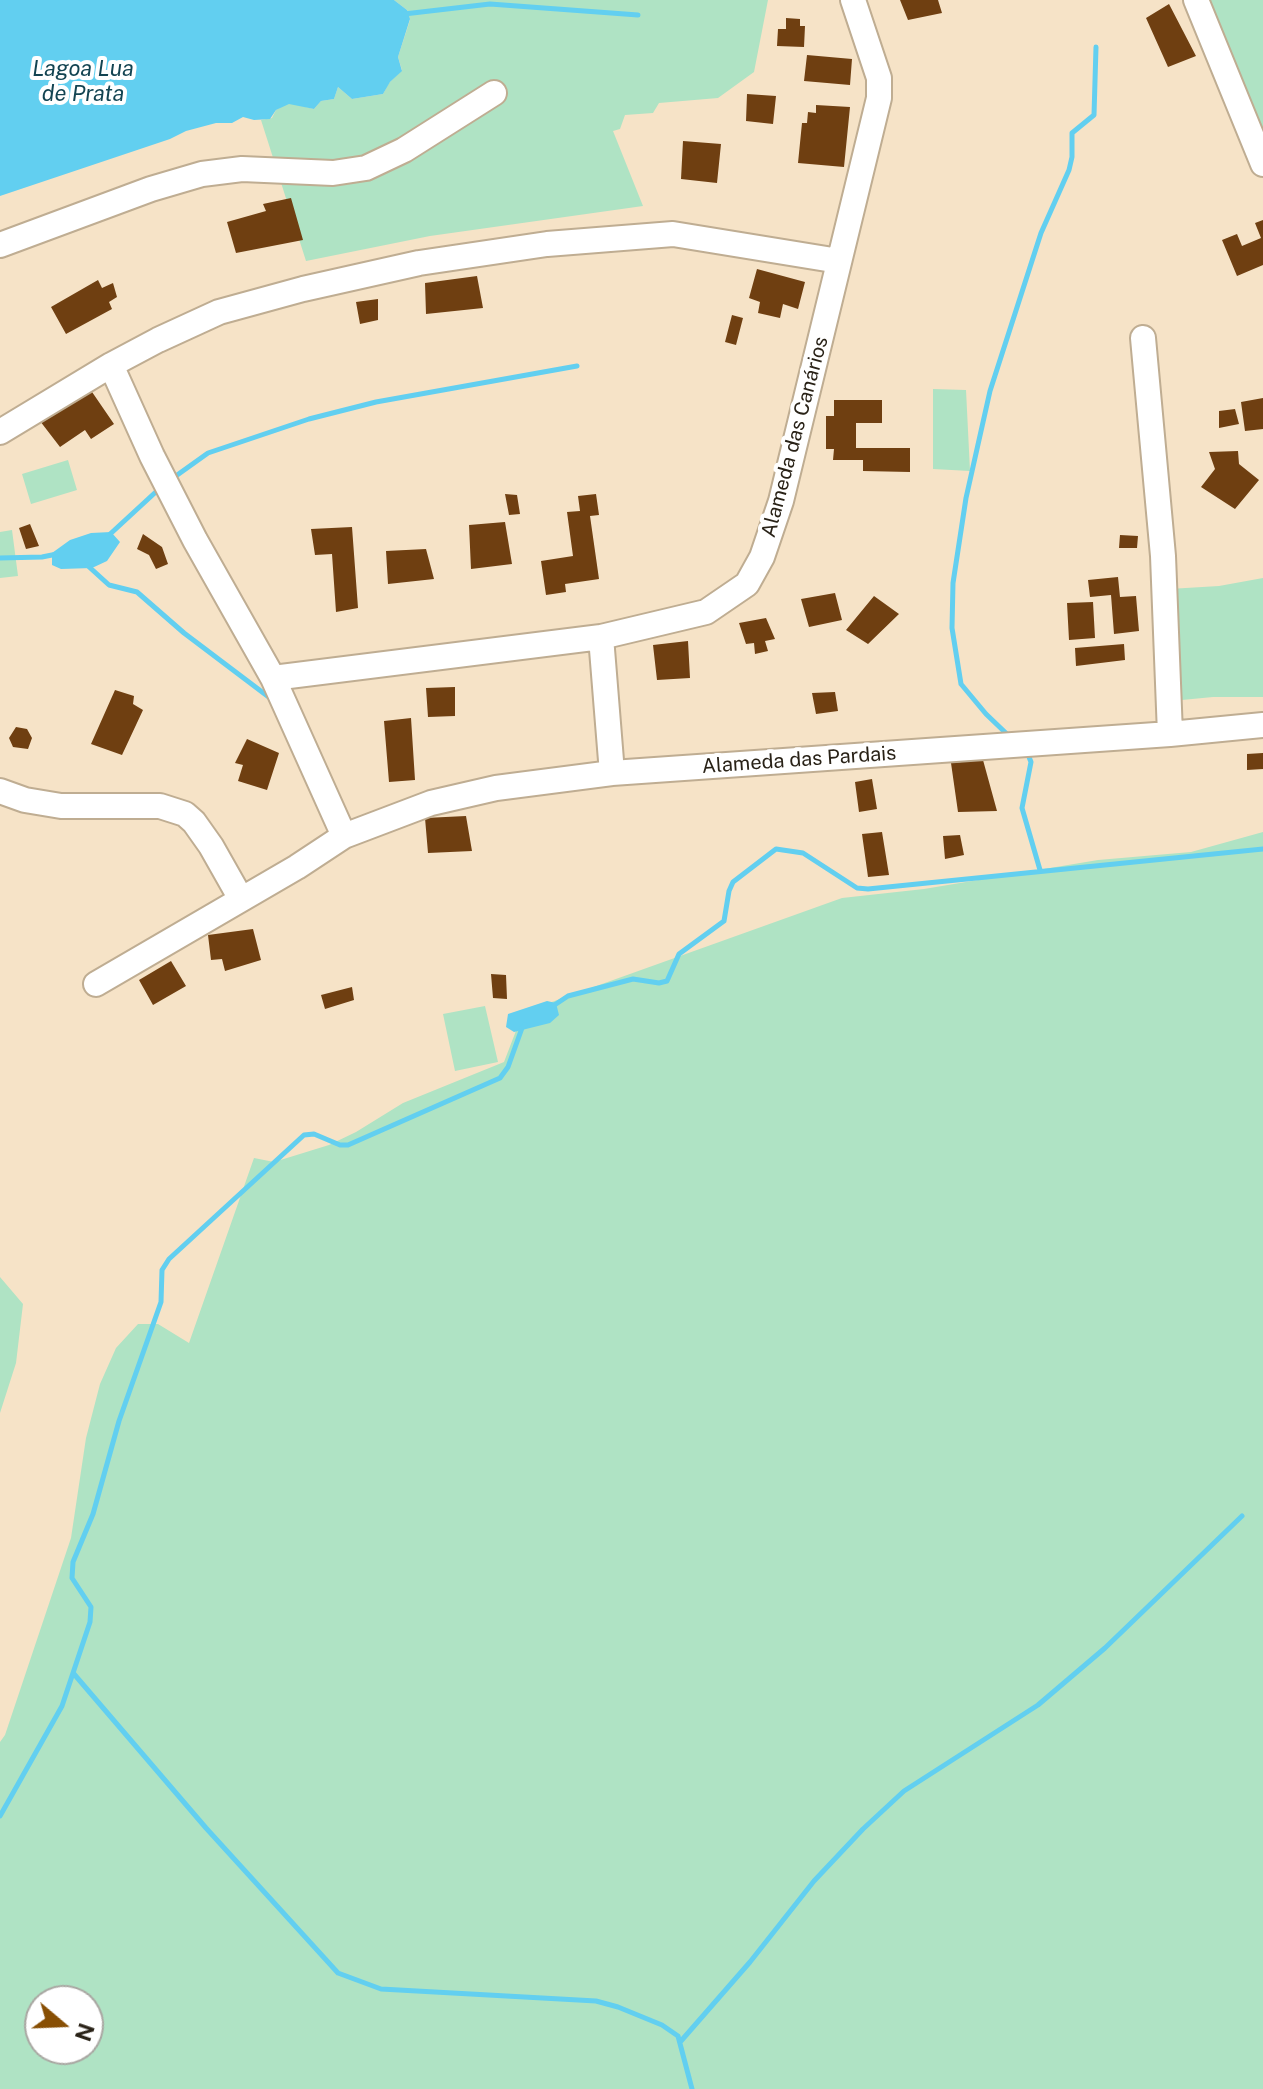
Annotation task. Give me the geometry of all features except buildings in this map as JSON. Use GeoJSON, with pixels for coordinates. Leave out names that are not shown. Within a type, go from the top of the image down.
{"type":"FeatureCollection","features":[{"type":"Feature","properties":{"kind":"street","name":"Alameda das Canários"},"geometry":{"type":"LineString","coordinates":[[273,678],[601,637],[706,612],[747,584],[762,557],[781,501],[879,98],[879,78],[853,0]]}},
{"type":"Feature","properties":{"kind":"street"},"geometry":{"type":"LineString","coordinates":[[1196,0],[1260,150]]}},
{"type":"Feature","properties":{"kind":"street"},"geometry":{"type":"LineString","coordinates":[[0,245],[151,189],[202,174],[242,169],[333,173],[366,168],[404,150],[494,93]]}},
{"type":"Feature","properties":{"kind":"street"},"geometry":{"type":"LineString","coordinates":[[0,432],[111,365],[158,340],[233,308],[419,263],[547,244],[673,234],[839,261]]}},
{"type":"Feature","properties":{"kind":"street"},"geometry":{"type":"LineString","coordinates":[[1143,338],[1163,556],[1170,734]]}},
{"type":"Feature","properties":{"kind":"street"},"geometry":{"type":"LineString","coordinates":[[111,365],[152,456],[195,540],[273,678],[344,836]]}},
{"type":"Feature","properties":{"kind":"street"},"geometry":{"type":"LineString","coordinates":[[601,637],[612,773]]}},
{"type":"Feature","properties":{"kind":"street","name":"Alameda das Pardais"},"geometry":{"type":"LineString","coordinates":[[96,984],[344,836],[431,803],[496,788],[612,773],[1263,725]]}},
{"type":"Feature","properties":{"kind":"street"},"geometry":{"type":"LineString","coordinates":[[0,791],[25,800],[61,806],[174,808],[194,822],[241,899]]}},
{"type":"Feature","properties":{"kind":"green space"},"geometry":{"type":"Polygon","coordinates":[[[394,0],[768,0],[754,72],[718,98],[659,103],[653,113],[625,115],[620,129],[613,131],[643,206],[430,236],[306,261],[261,120],[272,118],[276,110],[287,104],[314,109],[321,101],[334,99],[338,87],[352,99],[383,94],[402,70],[398,57],[410,20],[407,10],[394,0]]]}},
{"type":"Feature","properties":{"kind":"green space"},"geometry":{"type":"Polygon","coordinates":[[[1207,0],[1263,0],[1263,133],[1207,0]]]}},
{"type":"Feature","properties":{"kind":"green space"},"geometry":{"type":"Polygon","coordinates":[[[933,389],[966,390],[970,471],[933,469],[933,389]]]}},
{"type":"Feature","properties":{"kind":"green space"},"geometry":{"type":"Polygon","coordinates":[[[68,460],[77,490],[31,504],[22,474],[68,460]]]}},
{"type":"Feature","properties":{"kind":"green space"},"geometry":{"type":"Polygon","coordinates":[[[12,530],[18,576],[0,578],[0,532],[12,530]]]}},
{"type":"Feature","properties":{"kind":"green space"},"geometry":{"type":"Polygon","coordinates":[[[1263,578],[1263,697],[1213,697],[1161,702],[1169,589],[1219,586],[1263,578]]]}},
{"type":"Feature","properties":{"kind":"green space"},"geometry":{"type":"Polygon","coordinates":[[[1263,832],[1263,2089],[0,2089],[0,1742],[5,1735],[71,1538],[86,1438],[100,1384],[116,1348],[138,1324],[158,1324],[189,1343],[254,1158],[274,1162],[329,1145],[403,1103],[504,1062],[519,1023],[535,1008],[842,898],[924,889],[1098,860],[1191,852],[1263,832]]]}},
{"type":"Feature","properties":{"kind":"green space"},"geometry":{"type":"Polygon","coordinates":[[[485,1006],[498,1062],[455,1071],[443,1014],[485,1006]]]}},
{"type":"Feature","properties":{"kind":"green space"},"geometry":{"type":"Polygon","coordinates":[[[0,1277],[23,1304],[16,1363],[0,1413],[0,1277]]]}},
{"type":"Feature","properties":{"kind":"water","name":"Lagoa Lua de Prata"},"geometry":{"type":"Polygon","coordinates":[[[0,0],[394,0],[407,10],[410,19],[398,57],[402,71],[383,94],[352,99],[338,87],[334,99],[321,101],[314,109],[289,104],[276,110],[270,119],[243,117],[232,123],[216,123],[186,131],[0,196],[0,0]]]}},
{"type":"Feature","properties":{"kind":"water"},"geometry":{"type":"Polygon","coordinates":[[[111,532],[120,542],[107,561],[92,568],[61,569],[52,565],[52,553],[70,540],[91,533],[111,532]]]}},
{"type":"Feature","properties":{"kind":"water"},"geometry":{"type":"Polygon","coordinates":[[[547,1001],[556,1003],[559,1015],[550,1023],[514,1032],[506,1027],[508,1014],[547,1001]]]}},
{"type":"Feature","properties":{"kind":"waterway"},"geometry":{"type":"LineString","coordinates":[[404,14],[490,4],[638,15]]}},
{"type":"Feature","properties":{"kind":"waterway"},"geometry":{"type":"LineString","coordinates":[[1010,737],[961,684],[952,628],[953,583],[966,498],[990,391],[1041,233],[1069,170],[1072,133],[1094,115],[1096,47]]}},
{"type":"Feature","properties":{"kind":"waterway"},"geometry":{"type":"LineString","coordinates":[[173,478],[208,453],[309,419],[376,402],[577,366]]}},
{"type":"Feature","properties":{"kind":"waterway"},"geometry":{"type":"LineString","coordinates":[[108,536],[159,489]]}},
{"type":"Feature","properties":{"kind":"waterway"},"geometry":{"type":"LineString","coordinates":[[0,558],[57,554]]}},
{"type":"Feature","properties":{"kind":"waterway"},"geometry":{"type":"LineString","coordinates":[[87,565],[109,585],[137,592],[184,633],[274,701]]}},
{"type":"Feature","properties":{"kind":"waterway"},"geometry":{"type":"LineString","coordinates":[[1027,752],[1031,762],[1022,808],[1040,870]]}},
{"type":"Feature","properties":{"kind":"waterway"},"geometry":{"type":"LineString","coordinates":[[553,1006],[568,996],[633,979],[659,983],[667,981],[679,954],[724,921],[733,882],[776,849],[803,853],[857,888],[868,889],[1263,849]]}},
{"type":"Feature","properties":{"kind":"waterway"},"geometry":{"type":"LineString","coordinates":[[0,1816],[62,1706],[90,1622],[91,1607],[72,1578],[73,1562],[93,1514],[119,1421],[161,1302],[162,1270],[169,1259],[304,1135],[314,1134],[340,1145],[348,1145],[500,1078],[508,1067],[525,1025]]}},
{"type":"Feature","properties":{"kind":"waterway"},"geometry":{"type":"LineString","coordinates":[[681,2041],[750,1962],[814,1881],[863,1829],[904,1791],[1038,1705],[1105,1648],[1242,1516]]}},
{"type":"Feature","properties":{"kind":"waterway"},"geometry":{"type":"LineString","coordinates":[[74,1674],[206,1828],[338,1973],[381,1989],[596,2001],[618,2007],[662,2025],[678,2036],[692,2089]]}}]}
